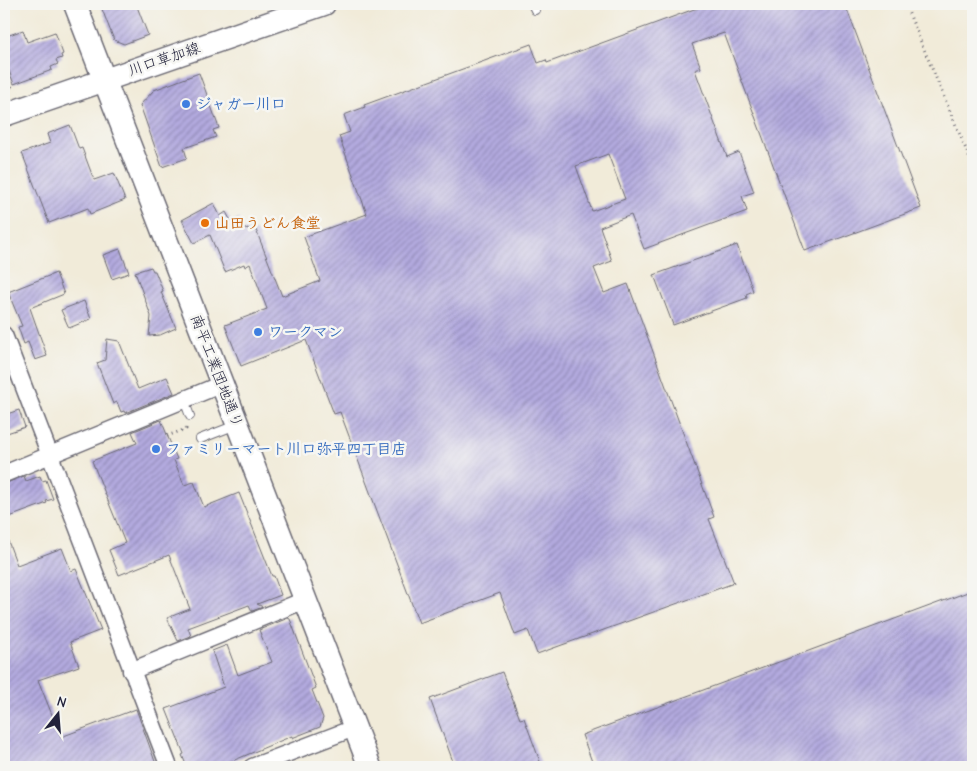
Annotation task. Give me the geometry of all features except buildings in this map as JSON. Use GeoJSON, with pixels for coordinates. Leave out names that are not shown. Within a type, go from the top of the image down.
{"type":"FeatureCollection","features":[{"type":"Feature","properties":{"kind":"street","name":"南平工業団地通り"},"geometry":{"type":"LineString","coordinates":[[75,4],[370,767]]}},
{"type":"Feature","properties":{"kind":"street","name":"川口草加線"},"geometry":{"type":"LineString","coordinates":[[4,115],[104,80],[283,10],[324,4]]}},
{"type":"Feature","properties":{"kind":"street"},"geometry":{"type":"LineString","coordinates":[[4,335],[110,604],[131,671],[169,767]]}},
{"type":"Feature","properties":{"kind":"street"},"geometry":{"type":"LineString","coordinates":[[4,474],[222,384]]}},
{"type":"Feature","properties":{"kind":"street"},"geometry":{"type":"LineString","coordinates":[[131,671],[246,627],[305,600]]}},
{"type":"Feature","properties":{"kind":"street"},"geometry":{"type":"LineString","coordinates":[[252,767],[354,728]]}},
{"type":"Feature","properties":{"kind":"lane"},"geometry":{"type":"LineString","coordinates":[[184,400],[190,416]]}},
{"type":"Feature","properties":{"kind":"lane"},"geometry":{"type":"LineString","coordinates":[[200,439],[238,425]]}},
{"type":"Feature","properties":{"kind":"path"},"geometry":{"type":"LineString","coordinates":[[905,4],[973,166]]}},
{"type":"Feature","properties":{"kind":"path"},"geometry":{"type":"LineString","coordinates":[[4,68],[11,86],[16,90]]}},
{"type":"Feature","properties":{"kind":"path"},"geometry":{"type":"LineString","coordinates":[[167,436],[186,429]]}},
{"type":"Feature","properties":{"kind":"place","name":"ジャガー川口"},"geometry":{"type":"Point","coordinates":[186,104]}},
{"type":"Feature","properties":{"kind":"place","name":"山田うどん食堂"},"geometry":{"type":"Point","coordinates":[205,223]}},
{"type":"Feature","properties":{"kind":"place","name":"ワークマン"},"geometry":{"type":"Point","coordinates":[258,332]}},
{"type":"Feature","properties":{"kind":"place","name":"ファミリーマート川口弥平四丁目店"},"geometry":{"type":"Point","coordinates":[156,449]}}]}
